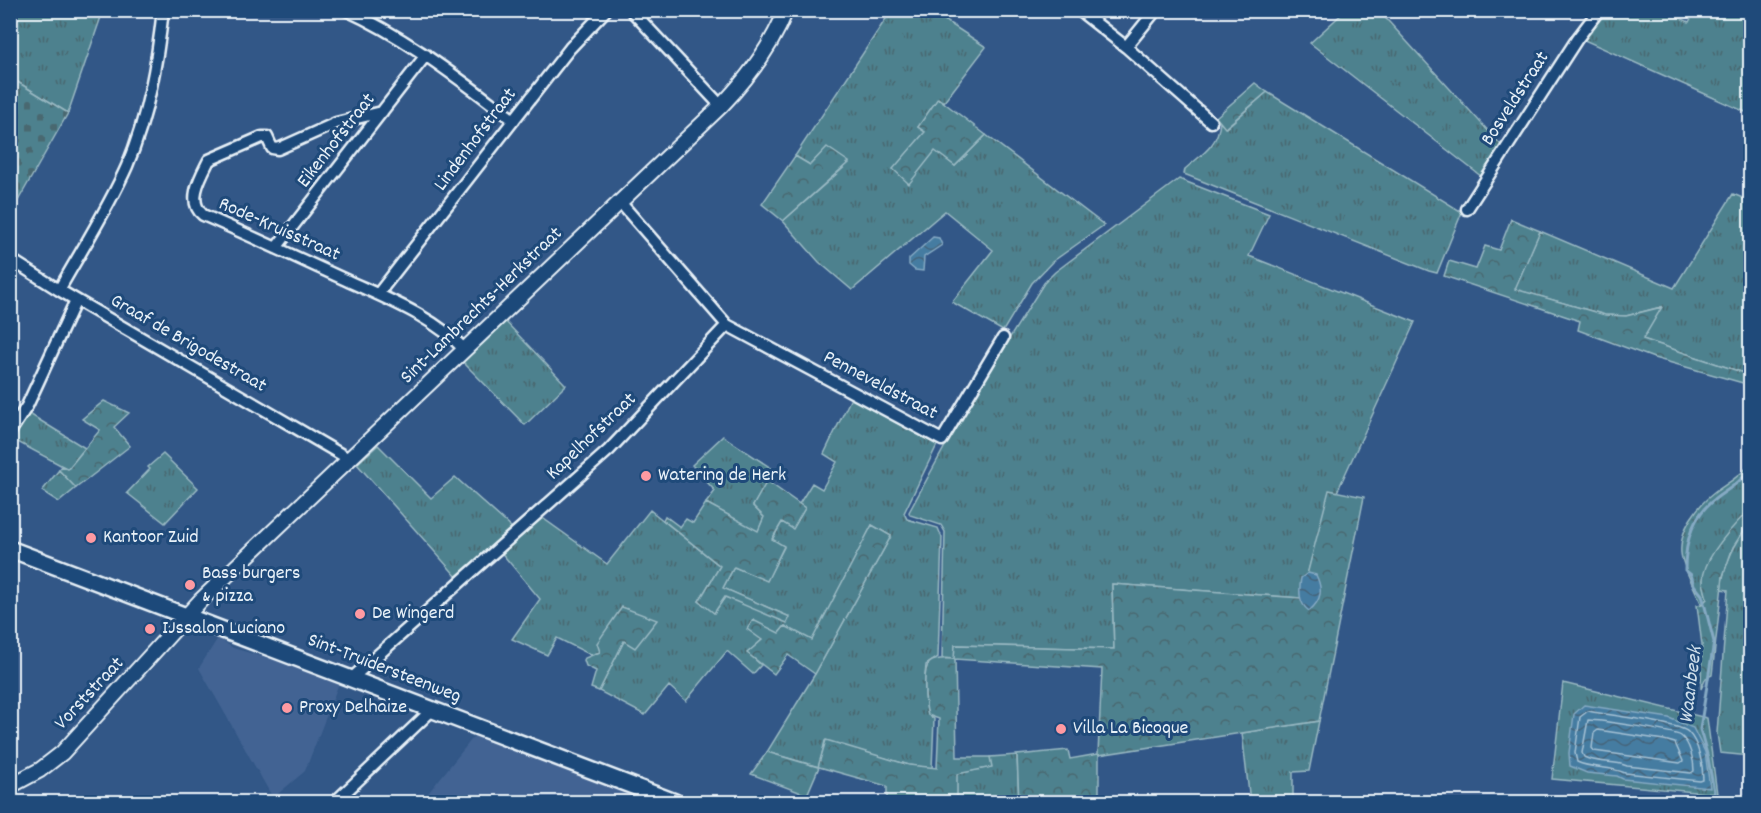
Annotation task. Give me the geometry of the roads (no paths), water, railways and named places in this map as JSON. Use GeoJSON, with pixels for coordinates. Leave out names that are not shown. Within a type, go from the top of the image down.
{"type":"FeatureCollection","features":[{"type":"Feature","properties":{"kind":"main road","name":"Sint-Truidersteenweg"},"geometry":{"type":"LineString","coordinates":[[10,549],[675,802]]}},
{"type":"Feature","properties":{"kind":"street"},"geometry":{"type":"LineString","coordinates":[[59,290],[128,163],[146,109],[159,49],[164,10]]}},
{"type":"Feature","properties":{"kind":"street"},"geometry":{"type":"LineString","coordinates":[[346,10],[372,22],[426,55],[514,120]]}},
{"type":"Feature","properties":{"kind":"street","name":"Lindenhofstraat"},"geometry":{"type":"LineString","coordinates":[[378,294],[570,48],[606,10]]}},
{"type":"Feature","properties":{"kind":"street"},"geometry":{"type":"LineString","coordinates":[[631,10],[721,106]]}},
{"type":"Feature","properties":{"kind":"street","name":"Sint-Lambrechts-Herkstraat"},"geometry":{"type":"LineString","coordinates":[[187,615],[743,84],[782,22],[786,10]]}},
{"type":"Feature","properties":{"kind":"street"},"geometry":{"type":"LineString","coordinates":[[1079,10],[1126,46],[1211,122]]}},
{"type":"Feature","properties":{"kind":"street"},"geometry":{"type":"LineString","coordinates":[[1126,46],[1156,10]]}},
{"type":"Feature","properties":{"kind":"street","name":"Bosveldstraat"},"geometry":{"type":"LineString","coordinates":[[1467,209],[1577,39],[1599,10]]}},
{"type":"Feature","properties":{"kind":"street","name":"Eikenhofstraat"},"geometry":{"type":"LineString","coordinates":[[276,248],[426,55]]}},
{"type":"Feature","properties":{"kind":"street","name":"Rode-Kruisstraat"},"geometry":{"type":"LineString","coordinates":[[382,112],[336,123],[278,149],[272,148],[267,137],[257,138],[209,160],[195,196],[197,211],[378,294],[433,322],[465,350]]}},
{"type":"Feature","properties":{"kind":"street"},"geometry":{"type":"LineString","coordinates":[[619,201],[727,325]]}},
{"type":"Feature","properties":{"kind":"street","name":"Graaf de Brigodestraat"},"geometry":{"type":"LineString","coordinates":[[10,260],[349,459]]}},
{"type":"Feature","properties":{"kind":"street"},"geometry":{"type":"LineString","coordinates":[[10,432],[27,406],[76,300]]}},
{"type":"Feature","properties":{"kind":"street","name":"Penneveldstraat"},"geometry":{"type":"LineString","coordinates":[[727,325],[942,440],[1003,338]]}},
{"type":"Feature","properties":{"kind":"street","name":"Kapelhofstraat"},"geometry":{"type":"LineString","coordinates":[[352,678],[609,450],[727,325]]}},
{"type":"Feature","properties":{"kind":"street","name":"Vorststraat"},"geometry":{"type":"LineString","coordinates":[[10,786],[40,770],[62,753],[187,615]]}},
{"type":"Feature","properties":{"kind":"street"},"geometry":{"type":"LineString","coordinates":[[335,802],[432,710]]}},
{"type":"Feature","properties":{"kind":"water"},"geometry":{"type":"Polygon","coordinates":[[[933,237],[939,238],[942,245],[924,257],[923,271],[915,270],[909,265],[909,259],[933,237]]]}},
{"type":"Feature","properties":{"kind":"water"},"geometry":{"type":"Polygon","coordinates":[[[1308,573],[1316,575],[1320,585],[1317,603],[1309,611],[1301,600],[1300,592],[1301,578],[1308,573]]]}},
{"type":"Feature","properties":{"kind":"water"},"geometry":{"type":"Polygon","coordinates":[[[1584,705],[1669,718],[1693,728],[1705,752],[1710,788],[1623,779],[1617,776],[1587,773],[1570,766],[1569,753],[1574,714],[1584,705]]]}},
{"type":"Feature","properties":{"kind":"waterway","name":"Waanbeek"},"geometry":{"type":"LineString","coordinates":[[1714,792],[1700,729],[1714,642],[1702,595],[1694,585],[1691,575],[1685,570],[1686,550],[1691,531],[1701,513],[1750,469]]}},
{"type":"Feature","properties":{"kind":"place","name":"Watering de Herk"},"geometry":{"type":"Point","coordinates":[646,476]}},
{"type":"Feature","properties":{"kind":"place","name":"Kantoor Zuid"},"geometry":{"type":"Point","coordinates":[91,538]}},
{"type":"Feature","properties":{"kind":"place","name":"Bass burgers & pizza"},"geometry":{"type":"Point","coordinates":[190,585]}},
{"type":"Feature","properties":{"kind":"place","name":"De Wingerd"},"geometry":{"type":"Point","coordinates":[360,614]}},
{"type":"Feature","properties":{"kind":"place","name":"IJssalon Luciano"},"geometry":{"type":"Point","coordinates":[150,629]}},
{"type":"Feature","properties":{"kind":"place","name":"Proxy Delhaize"},"geometry":{"type":"Point","coordinates":[287,708]}},
{"type":"Feature","properties":{"kind":"place","name":"Villa La Bicoque"},"geometry":{"type":"Point","coordinates":[1061,729]}}]}
